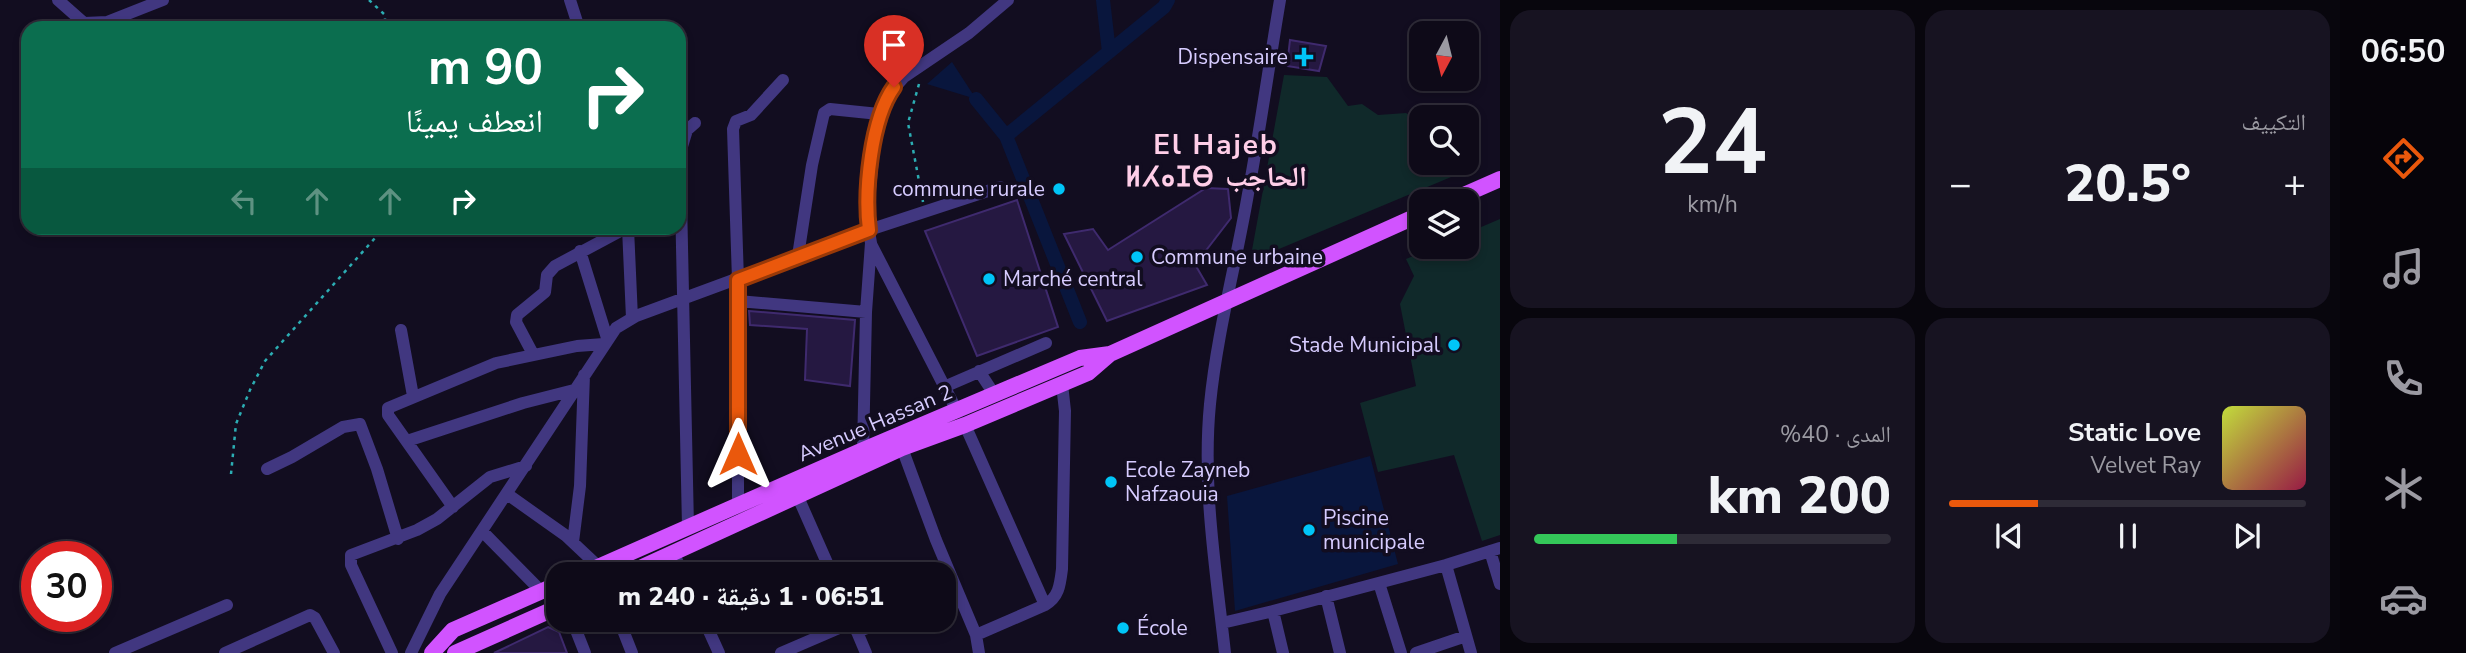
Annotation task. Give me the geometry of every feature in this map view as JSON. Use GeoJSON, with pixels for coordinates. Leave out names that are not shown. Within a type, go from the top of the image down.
{"type":"FeatureCollection","features":[{"type":"Feature","properties":{"kind":"main road"},"geometry":{"type":"LineString","coordinates":[[1477,189],[1500,179]]}},
{"type":"Feature","properties":{"kind":"main road","name":"Avenue Hassan 2"},"geometry":{"type":"LineString","coordinates":[[652,562],[902,448],[961,418],[995,394],[1080,358],[1110,354],[1409,219]]}},
{"type":"Feature","properties":{"kind":"main road","name":"Avenue Hassan 2"},"geometry":{"type":"LineString","coordinates":[[610,562],[863,450],[1062,384],[1088,373],[1110,354]]}},
{"type":"Feature","properties":{"kind":"main road"},"geometry":{"type":"LineString","coordinates":[[432,653],[448,634],[546,590]]}},
{"type":"Feature","properties":{"kind":"main road"},"geometry":{"type":"LineString","coordinates":[[456,653],[546,612]]}},
{"type":"Feature","properties":{"kind":"main road"},"geometry":{"type":"LineString","coordinates":[[469,623],[479,642]]}},
{"type":"Feature","properties":{"kind":"street"},"geometry":{"type":"LineString","coordinates":[[58,0],[82,21]]}},
{"type":"Feature","properties":{"kind":"street"},"geometry":{"type":"LineString","coordinates":[[110,21],[163,0]]}},
{"type":"Feature","properties":{"kind":"street"},"geometry":{"type":"LineString","coordinates":[[570,0],[577,21]]}},
{"type":"Feature","properties":{"kind":"street"},"geometry":{"type":"LineString","coordinates":[[863,450],[871,163],[874,133],[880,114],[888,95],[904,77],[976,27],[1008,0]]}},
{"type":"Feature","properties":{"kind":"street"},"geometry":{"type":"LineString","coordinates":[[1225,653],[1208,469],[1210,403],[1280,0]]}},
{"type":"Feature","properties":{"kind":"street"},"geometry":{"type":"LineString","coordinates":[[738,506],[738,280],[733,125],[737,119],[751,115],[783,80]]}},
{"type":"Feature","properties":{"kind":"street"},"geometry":{"type":"LineString","coordinates":[[798,256],[824,113],[834,108],[880,114]]}},
{"type":"Feature","properties":{"kind":"street"},"geometry":{"type":"LineString","coordinates":[[686,132],[695,123]]}},
{"type":"Feature","properties":{"kind":"street"},"geometry":{"type":"LineString","coordinates":[[411,653],[440,594],[616,327],[632,318],[798,256],[870,237],[925,212],[1000,187]]}},
{"type":"Feature","properties":{"kind":"street"},"geometry":{"type":"LineString","coordinates":[[533,354],[515,317],[545,292],[546,278],[550,271],[580,251],[613,235]]}},
{"type":"Feature","properties":{"kind":"street"},"geometry":{"type":"LineString","coordinates":[[627,235],[632,318]]}},
{"type":"Feature","properties":{"kind":"street"},"geometry":{"type":"LineString","coordinates":[[681,235],[688,527]]}},
{"type":"Feature","properties":{"kind":"street"},"geometry":{"type":"LineString","coordinates":[[870,237],[961,418],[1045,606]]}},
{"type":"Feature","properties":{"kind":"street"},"geometry":{"type":"LineString","coordinates":[[580,251],[606,341]]}},
{"type":"Feature","properties":{"kind":"street"},"geometry":{"type":"LineString","coordinates":[[738,301],[866,312]]}},
{"type":"Feature","properties":{"kind":"street"},"geometry":{"type":"LineString","coordinates":[[401,330],[413,396]]}},
{"type":"Feature","properties":{"kind":"street"},"geometry":{"type":"LineString","coordinates":[[453,506],[387,411],[394,404],[496,363],[606,341]]}},
{"type":"Feature","properties":{"kind":"street"},"geometry":{"type":"LineString","coordinates":[[944,387],[1046,343]]}},
{"type":"Feature","properties":{"kind":"street"},"geometry":{"type":"LineString","coordinates":[[979,371],[995,394]]}},
{"type":"Feature","properties":{"kind":"street"},"geometry":{"type":"LineString","coordinates":[[573,542],[580,486],[584,374]]}},
{"type":"Feature","properties":{"kind":"street"},"geometry":{"type":"LineString","coordinates":[[976,635],[1045,606],[1056,595],[1062,569],[1065,411],[1062,384]]}},
{"type":"Feature","properties":{"kind":"street"},"geometry":{"type":"LineString","coordinates":[[407,442],[574,390]]}},
{"type":"Feature","properties":{"kind":"street"},"geometry":{"type":"LineString","coordinates":[[267,469],[347,425],[360,424],[398,539]]}},
{"type":"Feature","properties":{"kind":"street"},"geometry":{"type":"LineString","coordinates":[[902,448],[976,635],[979,653]]}},
{"type":"Feature","properties":{"kind":"street"},"geometry":{"type":"LineString","coordinates":[[392,653],[349,559],[353,553],[398,539],[427,525],[490,477],[526,466]]}},
{"type":"Feature","properties":{"kind":"street"},"geometry":{"type":"LineString","coordinates":[[507,494],[573,542],[594,562]]}},
{"type":"Feature","properties":{"kind":"street"},"geometry":{"type":"LineString","coordinates":[[799,497],[827,562]]}},
{"type":"Feature","properties":{"kind":"street"},"geometry":{"type":"LineString","coordinates":[[482,531],[541,592]]}},
{"type":"Feature","properties":{"kind":"street"},"geometry":{"type":"LineString","coordinates":[[1222,623],[1495,550],[1500,584]]}},
{"type":"Feature","properties":{"kind":"street"},"geometry":{"type":"LineString","coordinates":[[673,552],[678,562]]}},
{"type":"Feature","properties":{"kind":"street"},"geometry":{"type":"LineString","coordinates":[[1446,565],[1471,653]]}},
{"type":"Feature","properties":{"kind":"street"},"geometry":{"type":"LineString","coordinates":[[1379,583],[1401,653]]}},
{"type":"Feature","properties":{"kind":"street"},"geometry":{"type":"LineString","coordinates":[[1326,596],[1340,653]]}},
{"type":"Feature","properties":{"kind":"street"},"geometry":{"type":"LineString","coordinates":[[115,653],[227,605]]}},
{"type":"Feature","properties":{"kind":"street"},"geometry":{"type":"LineString","coordinates":[[1273,611],[1283,653]]}},
{"type":"Feature","properties":{"kind":"street"},"geometry":{"type":"LineString","coordinates":[[225,653],[307,615],[315,618],[334,653]]}},
{"type":"Feature","properties":{"kind":"street"},"geometry":{"type":"LineString","coordinates":[[577,632],[585,653]]}},
{"type":"Feature","properties":{"kind":"street"},"geometry":{"type":"LineString","coordinates":[[624,632],[632,653]]}},
{"type":"Feature","properties":{"kind":"street"},"geometry":{"type":"LineString","coordinates":[[709,632],[719,653]]}},
{"type":"Feature","properties":{"kind":"street"},"geometry":{"type":"LineString","coordinates":[[781,653],[834,632]]}},
{"type":"Feature","properties":{"kind":"street"},"geometry":{"type":"LineString","coordinates":[[857,632],[866,653]]}},
{"type":"Feature","properties":{"kind":"street"},"geometry":{"type":"LineString","coordinates":[[448,634],[456,653]]}},
{"type":"Feature","properties":{"kind":"street"},"geometry":{"type":"LineString","coordinates":[[1416,653],[1466,636]]}},
{"type":"Feature","properties":{"kind":"path"},"geometry":{"type":"LineString","coordinates":[[369,0],[385,15],[385,21]]}},
{"type":"Feature","properties":{"kind":"path"},"geometry":{"type":"LineString","coordinates":[[919,84],[908,123],[925,212]]}},
{"type":"Feature","properties":{"kind":"path"},"geometry":{"type":"LineString","coordinates":[[231,474],[236,424],[265,361],[378,235]]}},
{"type":"Feature","properties":{"kind":"green space"},"geometry":{"type":"Polygon","coordinates":[[[1284,75],[1327,77],[1348,106],[1362,104],[1378,115],[1406,113],[1409,115],[1409,175],[1456,175],[1422,189],[1409,189],[1409,195],[1250,261],[1284,75]]]}},
{"type":"Feature","properties":{"kind":"green space","name":"Stade Municipal"},"geometry":{"type":"Polygon","coordinates":[[[1500,219],[1500,535],[1482,541],[1454,455],[1378,472],[1360,403],[1416,386],[1400,304],[1414,276],[1406,259],[1479,259],[1479,228],[1500,219]]]}},
{"type":"Feature","properties":{"kind":"water"},"geometry":{"type":"Polygon","coordinates":[[[952,62],[976,99],[927,84],[952,62]]]}},
{"type":"Feature","properties":{"kind":"water","name":"Piscine municipale"},"geometry":{"type":"Polygon","coordinates":[[[1370,456],[1398,564],[1235,611],[1227,496],[1370,456]]]}},
{"type":"Feature","properties":{"kind":"building","name":"Dispensaire"},"geometry":{"type":"Polygon","coordinates":[[[1290,40],[1326,46],[1319,71],[1287,66],[1290,40]]]}},
{"type":"Feature","properties":{"kind":"building","name":"Commune urbaine"},"geometry":{"type":"Polygon","coordinates":[[[1206,188],[1228,189],[1231,218],[1204,253],[1193,261],[1207,285],[1107,321],[1064,234],[1093,229],[1108,250],[1206,188]]]}},
{"type":"Feature","properties":{"kind":"building"},"geometry":{"type":"Polygon","coordinates":[[[1017,200],[1058,327],[977,356],[925,231],[1017,200]]]}},
{"type":"Feature","properties":{"kind":"building"},"geometry":{"type":"Polygon","coordinates":[[[749,311],[855,320],[850,386],[805,380],[807,329],[750,325],[749,311]]]}},
{"type":"Feature","properties":{"kind":"building"},"geometry":{"type":"Polygon","coordinates":[[[546,628],[546,632],[559,632],[567,653],[494,653],[546,628]]]}},
{"type":"Feature","properties":{"kind":"waterway"},"geometry":{"type":"LineString","coordinates":[[1103,0],[1109,52]]}},
{"type":"Feature","properties":{"kind":"waterway"},"geometry":{"type":"LineString","coordinates":[[1006,136],[1164,7],[1168,0]]}},
{"type":"Feature","properties":{"kind":"waterway"},"geometry":{"type":"LineString","coordinates":[[976,99],[1006,136],[1080,322]]}},
{"type":"Feature","properties":{"kind":"place","name":"Dispensaire"},"geometry":{"type":"Point","coordinates":[1304,57]}},
{"type":"Feature","properties":{"kind":"place","name":"commune rurale"},"geometry":{"type":"Point","coordinates":[1059,189]}},
{"type":"Feature","properties":{"kind":"place","name":"Commune urbaine"},"geometry":{"type":"Point","coordinates":[1137,257]}},
{"type":"Feature","properties":{"kind":"place","name":"Marché central"},"geometry":{"type":"Point","coordinates":[989,279]}},
{"type":"Feature","properties":{"kind":"place","name":"Stade Municipal"},"geometry":{"type":"Point","coordinates":[1454,345]}},
{"type":"Feature","properties":{"kind":"place","name":"Ecole Zayneb Nafzaouia"},"geometry":{"type":"Point","coordinates":[1111,482]}},
{"type":"Feature","properties":{"kind":"place","name":"Piscine municipale"},"geometry":{"type":"Point","coordinates":[1309,530]}},
{"type":"Feature","properties":{"kind":"place","name":"École"},"geometry":{"type":"Point","coordinates":[1123,628]}},
{"type":"Feature","properties":{"kind":"district","name":"El Hajeb ⵍⵃⴰⵊⴱ الحاجب"},"geometry":{"type":"Point","coordinates":[1216,160]}},
{"type":"Feature","properties":{"kind":"route"},"geometry":{"type":"LineString","coordinates":[[738,454],[738,280],[869,230],[867,219],[871,163],[877,120],[883,103],[894,87]]}}]}
